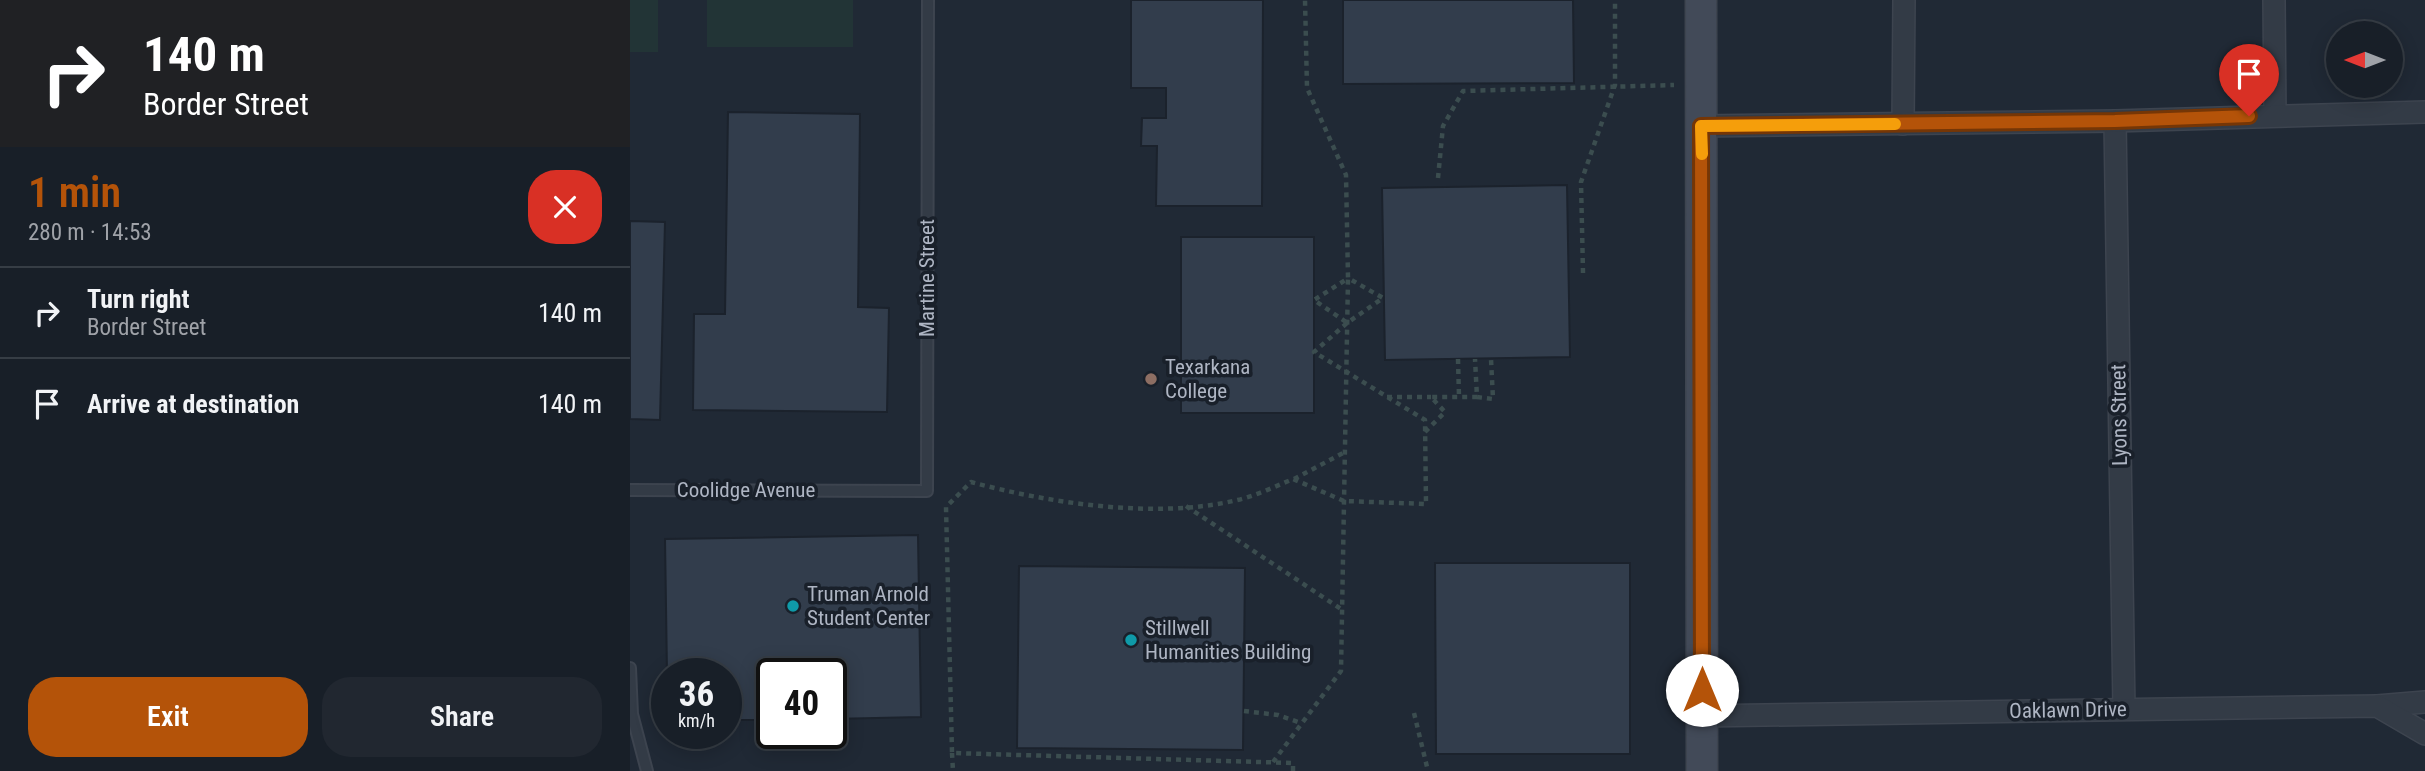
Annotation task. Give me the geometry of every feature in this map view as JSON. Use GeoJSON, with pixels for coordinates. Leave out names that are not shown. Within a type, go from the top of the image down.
{"type":"FeatureCollection","features":[{"type":"Feature","properties":{"kind":"street"},"geometry":{"type":"LineString","coordinates":[[1700,0],[1702,771]]}},
{"type":"Feature","properties":{"kind":"street"},"geometry":{"type":"LineString","coordinates":[[1903,124],[1904,0]]}},
{"type":"Feature","properties":{"kind":"street"},"geometry":{"type":"LineString","coordinates":[[2274,0],[2275,115]]}},
{"type":"Feature","properties":{"kind":"street"},"geometry":{"type":"LineString","coordinates":[[1701,126],[2115,121],[2425,112]]}},
{"type":"Feature","properties":{"kind":"street","name":"Lyons Street"},"geometry":{"type":"LineString","coordinates":[[2115,121],[2124,709]]}},
{"type":"Feature","properties":{"kind":"street","name":"Oaklawn Drive"},"geometry":{"type":"LineString","coordinates":[[1702,716],[2377,706],[2425,702]]}},
{"type":"Feature","properties":{"kind":"street"},"geometry":{"type":"LineString","coordinates":[[2377,706],[2425,734]]}},
{"type":"Feature","properties":{"kind":"lane","name":"Martine Street"},"geometry":{"type":"LineString","coordinates":[[861,490],[927,491],[928,0]]}},
{"type":"Feature","properties":{"kind":"lane","name":"Coolidge Avenue"},"geometry":{"type":"LineString","coordinates":[[630,490],[861,490]]}},
{"type":"Feature","properties":{"kind":"lane"},"geometry":{"type":"LineString","coordinates":[[630,668],[632,714],[647,771]]}},
{"type":"Feature","properties":{"kind":"path"},"geometry":{"type":"LineString","coordinates":[[1272,762],[1340,671],[1348,278],[1346,175],[1307,88],[1305,0]]}},
{"type":"Feature","properties":{"kind":"path"},"geometry":{"type":"LineString","coordinates":[[1583,273],[1581,182],[1615,85],[1615,0]]}},
{"type":"Feature","properties":{"kind":"path"},"geometry":{"type":"LineString","coordinates":[[1438,178],[1443,126],[1464,91],[1615,85],[1701,85]]}},
{"type":"Feature","properties":{"kind":"path"},"geometry":{"type":"LineString","coordinates":[[1347,323],[1314,300],[1348,278]]}},
{"type":"Feature","properties":{"kind":"path"},"geometry":{"type":"LineString","coordinates":[[1293,479],[1344,501],[1426,504],[1424,420],[1314,352],[1347,323],[1383,298],[1348,278]]}},
{"type":"Feature","properties":{"kind":"path"},"geometry":{"type":"LineString","coordinates":[[1458,359],[1459,397]]}},
{"type":"Feature","properties":{"kind":"path"},"geometry":{"type":"LineString","coordinates":[[1475,359],[1477,397]]}},
{"type":"Feature","properties":{"kind":"path"},"geometry":{"type":"LineString","coordinates":[[1386,397],[1493,399],[1491,359]]}},
{"type":"Feature","properties":{"kind":"path"},"geometry":{"type":"LineString","coordinates":[[1424,432],[1445,412],[1431,397]]}},
{"type":"Feature","properties":{"kind":"path"},"geometry":{"type":"LineString","coordinates":[[953,771],[946,507],[971,482],[1009,492],[1095,505],[1165,508],[1234,501],[1293,479],[1345,452]]}},
{"type":"Feature","properties":{"kind":"path"},"geometry":{"type":"LineString","coordinates":[[1186,506],[1342,610]]}},
{"type":"Feature","properties":{"kind":"path"},"geometry":{"type":"LineString","coordinates":[[1244,711],[1278,715],[1301,724]]}},
{"type":"Feature","properties":{"kind":"path"},"geometry":{"type":"LineString","coordinates":[[1414,713],[1428,771]]}},
{"type":"Feature","properties":{"kind":"path"},"geometry":{"type":"LineString","coordinates":[[952,753],[1293,763],[1293,771]]}},
{"type":"Feature","properties":{"kind":"shaded area"},"geometry":{"type":"Polygon","coordinates":[[[630,0],[658,0],[658,52],[630,52],[630,0]]]}},
{"type":"Feature","properties":{"kind":"shaded area"},"geometry":{"type":"Polygon","coordinates":[[[707,0],[853,0],[853,47],[707,47],[707,0]]]}},
{"type":"Feature","properties":{"kind":"building"},"geometry":{"type":"Polygon","coordinates":[[[1131,0],[1263,0],[1262,206],[1156,206],[1157,146],[1141,146],[1142,118],[1166,118],[1166,88],[1131,88],[1131,0]]]}},
{"type":"Feature","properties":{"kind":"building"},"geometry":{"type":"Polygon","coordinates":[[[1343,0],[1573,0],[1574,83],[1343,84],[1343,0]]]}},
{"type":"Feature","properties":{"kind":"building"},"geometry":{"type":"Polygon","coordinates":[[[728,112],[860,114],[858,307],[889,308],[887,412],[693,410],[694,314],[725,314],[728,112]]]}},
{"type":"Feature","properties":{"kind":"building"},"geometry":{"type":"Polygon","coordinates":[[[1567,185],[1570,357],[1385,360],[1382,188],[1567,185]]]}},
{"type":"Feature","properties":{"kind":"building"},"geometry":{"type":"Polygon","coordinates":[[[630,221],[665,222],[660,420],[630,419],[630,221]]]}},
{"type":"Feature","properties":{"kind":"building"},"geometry":{"type":"Polygon","coordinates":[[[1181,237],[1314,237],[1314,413],[1181,413],[1181,237]]]}},
{"type":"Feature","properties":{"kind":"building","name":"Truman Arnold Student Center"},"geometry":{"type":"Polygon","coordinates":[[[918,535],[921,717],[847,719],[847,658],[756,658],[756,720],[742,720],[742,658],[667,658],[665,539],[918,535]]]}},
{"type":"Feature","properties":{"kind":"building"},"geometry":{"type":"Polygon","coordinates":[[[1435,563],[1630,563],[1630,754],[1436,754],[1435,563]]]}},
{"type":"Feature","properties":{"kind":"building","name":"Stillwell Humanities Building"},"geometry":{"type":"Polygon","coordinates":[[[1019,566],[1245,568],[1243,750],[1017,748],[1019,566]]]}},
{"type":"Feature","properties":{"kind":"slow traffic"},"geometry":{"type":"LineString","coordinates":[[1702,154],[1701,126],[1895,124]]}},
{"type":"Feature","properties":{"kind":"place","name":"Texarkana College"},"geometry":{"type":"Point","coordinates":[1151,379]}},
{"type":"Feature","properties":{"kind":"place","name":"Truman Arnold Student Center"},"geometry":{"type":"Point","coordinates":[793,606]}},
{"type":"Feature","properties":{"kind":"place","name":"Stillwell Humanities Building"},"geometry":{"type":"Point","coordinates":[1131,640]}},
{"type":"Feature","properties":{"kind":"route"},"geometry":{"type":"LineString","coordinates":[[1702,690],[1701,126],[2115,121],[2249,116]]}}]}
